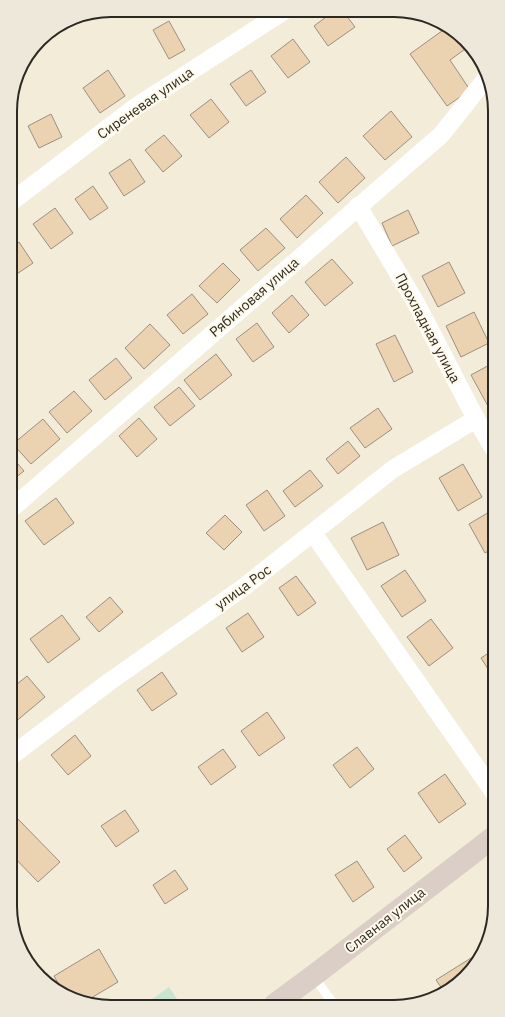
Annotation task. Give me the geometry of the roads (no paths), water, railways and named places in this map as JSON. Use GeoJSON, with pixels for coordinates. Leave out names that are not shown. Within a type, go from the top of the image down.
{"type":"FeatureCollection","features":[{"type":"Feature","properties":{"kind":"street","name":"Сиреневая улица"},"geometry":{"type":"LineString","coordinates":[[17,197],[137,106],[275,17]]}},
{"type":"Feature","properties":{"kind":"street","name":"Рябиновая улица"},"geometry":{"type":"LineString","coordinates":[[17,504],[358,206],[441,136],[483,82]]}},
{"type":"Feature","properties":{"kind":"street","name":"Прохладная улица"},"geometry":{"type":"LineString","coordinates":[[358,206],[416,302],[476,419],[488,439]]}},
{"type":"Feature","properties":{"kind":"street","name":"улица Рос"},"geometry":{"type":"LineString","coordinates":[[17,752],[109,682],[244,587],[393,469],[476,419]]}},
{"type":"Feature","properties":{"kind":"street"},"geometry":{"type":"LineString","coordinates":[[313,533],[488,784]]}},
{"type":"Feature","properties":{"kind":"street","name":"Славная улица"},"geometry":{"type":"LineString","coordinates":[[280,1000],[488,841]]}},
{"type":"Feature","properties":{"kind":"lane"},"geometry":{"type":"LineString","coordinates":[[313,976],[331,1000]]}}]}
